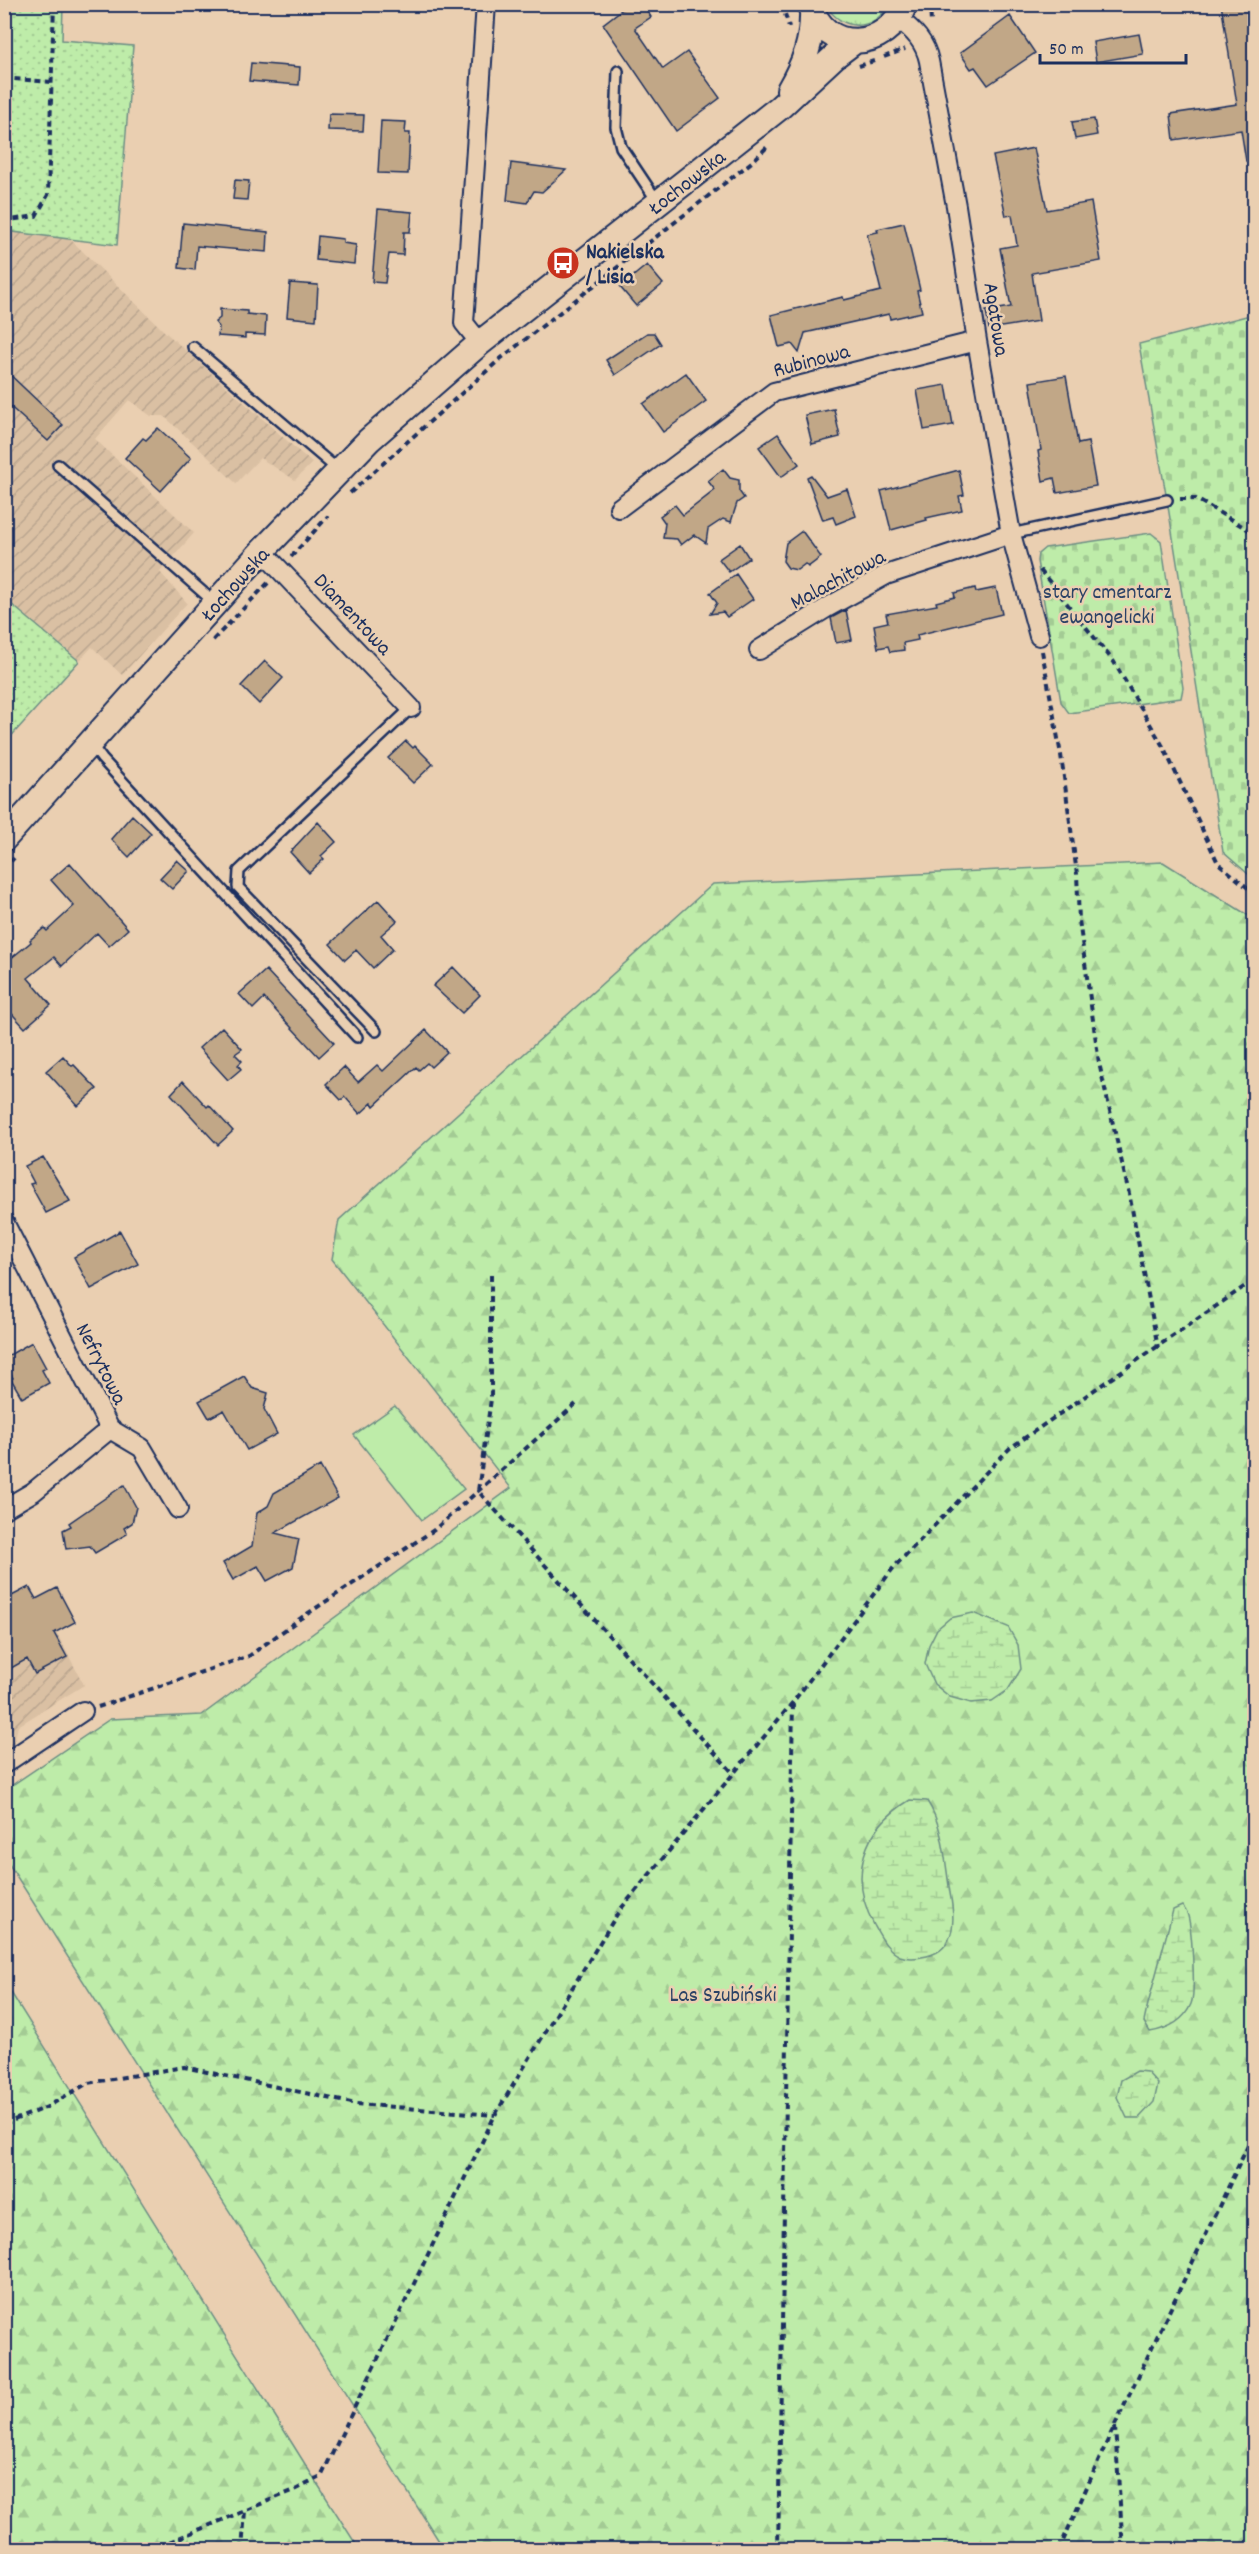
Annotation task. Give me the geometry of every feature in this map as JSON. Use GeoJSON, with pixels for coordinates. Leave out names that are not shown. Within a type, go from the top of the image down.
{"type":"FeatureCollection","features":[{"type":"Feature","properties":{"kind":"main road","name":"Łochowska"},"geometry":{"type":"LineString","coordinates":[[779,108],[808,53],[812,28],[811,8]]}},
{"type":"Feature","properties":{"kind":"main road"},"geometry":{"type":"LineString","coordinates":[[811,8],[819,23],[829,32],[842,39],[855,41],[881,36],[902,11]]}},
{"type":"Feature","properties":{"kind":"main road","name":"Łochowska"},"geometry":{"type":"LineString","coordinates":[[12,846],[90,744],[262,551],[369,440],[480,343],[779,108],[835,56],[855,41]]}},
{"type":"Feature","properties":{"kind":"street"},"geometry":{"type":"LineString","coordinates":[[480,343],[464,323],[486,4]]}},
{"type":"Feature","properties":{"kind":"street","name":"Agatowa"},"geometry":{"type":"LineString","coordinates":[[902,11],[927,50],[956,206],[1011,534],[1039,636]]}},
{"type":"Feature","properties":{"kind":"street","name":"Rubinowa"},"geometry":{"type":"LineString","coordinates":[[619,508],[774,392],[977,341]]}},
{"type":"Feature","properties":{"kind":"street","name":"Malachitowa"},"geometry":{"type":"LineString","coordinates":[[759,650],[828,607],[886,575],[1011,534]]}},
{"type":"Feature","properties":{"kind":"street","name":"Diamentowa"},"geometry":{"type":"LineString","coordinates":[[262,551],[411,708]]}},
{"type":"Feature","properties":{"kind":"street","name":"Nefrytowa"},"geometry":{"type":"LineString","coordinates":[[4,1222],[111,1429],[142,1448],[178,1509]]}},
{"type":"Feature","properties":{"kind":"street"},"geometry":{"type":"LineString","coordinates":[[4,1509],[33,1492],[111,1429]]}},
{"type":"Feature","properties":{"kind":"street"},"geometry":{"type":"LineString","coordinates":[[4,1764],[83,1711]]}},
{"type":"Feature","properties":{"kind":"lane"},"geometry":{"type":"LineString","coordinates":[[618,71],[616,127],[621,147],[658,203]]}},
{"type":"Feature","properties":{"kind":"lane"},"geometry":{"type":"LineString","coordinates":[[193,347],[339,471]]}},
{"type":"Feature","properties":{"kind":"lane"},"geometry":{"type":"LineString","coordinates":[[58,465],[216,603]]}},
{"type":"Feature","properties":{"kind":"lane"},"geometry":{"type":"LineString","coordinates":[[1011,534],[1167,500]]}},
{"type":"Feature","properties":{"kind":"lane"},"geometry":{"type":"LineString","coordinates":[[376,1030],[238,887],[239,871],[411,708]]}},
{"type":"Feature","properties":{"kind":"lane"},"geometry":{"type":"LineString","coordinates":[[90,744],[357,1037]]}},
{"type":"Feature","properties":{"kind":"path"},"geometry":{"type":"LineString","coordinates":[[4,221],[36,216],[48,195],[54,4]]}},
{"type":"Feature","properties":{"kind":"path"},"geometry":{"type":"LineString","coordinates":[[4,78],[51,82]]}},
{"type":"Feature","properties":{"kind":"path"},"geometry":{"type":"LineString","coordinates":[[345,498],[499,360],[753,162],[772,142]]}},
{"type":"Feature","properties":{"kind":"path"},"geometry":{"type":"LineString","coordinates":[[1167,500],[1196,499],[1254,532]]}},
{"type":"Feature","properties":{"kind":"path"},"geometry":{"type":"LineString","coordinates":[[211,643],[330,514]]}},
{"type":"Feature","properties":{"kind":"path"},"geometry":{"type":"LineString","coordinates":[[1034,561],[1114,662],[1164,748],[1218,863],[1254,893]]}},
{"type":"Feature","properties":{"kind":"path"},"geometry":{"type":"LineString","coordinates":[[1039,636],[1068,802],[1077,874],[1079,920],[1099,1063],[1130,1198],[1158,1348]]}},
{"type":"Feature","properties":{"kind":"path"},"geometry":{"type":"LineString","coordinates":[[4,869],[12,846]]}},
{"type":"Feature","properties":{"kind":"path"},"geometry":{"type":"LineString","coordinates":[[478,1491],[491,1399],[491,1275]]}},
{"type":"Feature","properties":{"kind":"path"},"geometry":{"type":"LineString","coordinates":[[150,2550],[321,2477],[495,2115],[619,1911],[793,1702],[894,1567],[1010,1448],[1254,1280]]}},
{"type":"Feature","properties":{"kind":"path"},"geometry":{"type":"LineString","coordinates":[[83,1711],[249,1656],[301,1618],[434,1530],[577,1403]]}},
{"type":"Feature","properties":{"kind":"path"},"geometry":{"type":"LineString","coordinates":[[478,1491],[734,1774]]}},
{"type":"Feature","properties":{"kind":"path"},"geometry":{"type":"LineString","coordinates":[[778,2550],[793,1702]]}},
{"type":"Feature","properties":{"kind":"path"},"geometry":{"type":"LineString","coordinates":[[4,2124],[47,2107],[88,2083],[184,2067],[356,2104],[495,2115]]}},
{"type":"Feature","properties":{"kind":"path"},"geometry":{"type":"LineString","coordinates":[[1059,2550],[1254,2133]]}},
{"type":"Feature","properties":{"kind":"path"},"geometry":{"type":"LineString","coordinates":[[1115,2426],[1123,2550]]}},
{"type":"Feature","properties":{"kind":"path"},"geometry":{"type":"LineString","coordinates":[[242,2550],[245,2511]]}},
{"type":"Feature","properties":{"kind":"path"},"geometry":{"type":"LineString","coordinates":[[4,2531],[9,2550]]}},
{"type":"Feature","properties":{"kind":"shaded area"},"geometry":{"type":"Polygon","coordinates":[[[5,231],[70,239],[164,331],[312,463],[295,480],[260,458],[236,483],[164,416],[151,416],[129,400],[95,439],[194,533],[160,572],[187,603],[122,675],[92,647],[79,661],[5,598],[5,231]]]}},
{"type":"Feature","properties":{"kind":"shaded area"},"geometry":{"type":"Polygon","coordinates":[[[38,1597],[84,1685],[18,1726],[14,1743],[5,1749],[5,1616],[38,1597]]]}},
{"type":"Feature","properties":{"kind":"green space"},"geometry":{"type":"Polygon","coordinates":[[[5,4],[63,5],[62,40],[133,46],[117,245],[5,231],[5,4]]]}},
{"type":"Feature","properties":{"kind":"green space"},"geometry":{"type":"Polygon","coordinates":[[[826,5],[888,5],[874,20],[857,25],[840,20],[826,5]]]}},
{"type":"Feature","properties":{"kind":"green space"},"geometry":{"type":"Polygon","coordinates":[[[1254,314],[1254,879],[1223,852],[1167,500],[1139,344],[1254,314]]]}},
{"type":"Feature","properties":{"kind":"green space","name":"stary cmentarz ewangelicki"},"geometry":{"type":"Polygon","coordinates":[[[1151,533],[1161,541],[1183,688],[1181,698],[1069,713],[1061,702],[1037,561],[1038,554],[1045,548],[1151,533]]]}},
{"type":"Feature","properties":{"kind":"green space"},"geometry":{"type":"Polygon","coordinates":[[[4,598],[79,661],[5,743],[4,743],[4,598]]]}},
{"type":"Feature","properties":{"kind":"green space","name":"Las Szubiński"},"geometry":{"type":"Polygon","coordinates":[[[1163,862],[1254,919],[1254,2549],[444,2549],[5,1858],[5,1790],[110,1719],[202,1715],[511,1488],[332,1259],[339,1220],[713,884],[1163,862]]]}},
{"type":"Feature","properties":{"kind":"green space"},"geometry":{"type":"Polygon","coordinates":[[[395,1406],[464,1489],[422,1520],[354,1435],[395,1406]]]}},
{"type":"Feature","properties":{"kind":"green space"},"geometry":{"type":"Polygon","coordinates":[[[973,1613],[1008,1627],[1018,1645],[1021,1669],[1008,1690],[992,1701],[971,1703],[950,1697],[934,1684],[925,1664],[929,1645],[937,1629],[950,1618],[973,1613]]]}},
{"type":"Feature","properties":{"kind":"green space"},"geometry":{"type":"Polygon","coordinates":[[[910,1800],[927,1801],[933,1811],[943,1845],[953,1912],[952,1931],[944,1947],[927,1956],[913,1958],[895,1953],[879,1934],[866,1907],[861,1872],[864,1855],[880,1825],[910,1800]]]}},
{"type":"Feature","properties":{"kind":"green space"},"geometry":{"type":"Polygon","coordinates":[[[1182,1906],[1187,1912],[1192,1944],[1191,2004],[1179,2020],[1163,2029],[1150,2032],[1144,2022],[1147,2008],[1173,1910],[1182,1906]]]}},
{"type":"Feature","properties":{"kind":"green space"},"geometry":{"type":"Polygon","coordinates":[[[5,1983],[315,2480],[359,2549],[5,2549],[5,1983]]]}},
{"type":"Feature","properties":{"kind":"green space"},"geometry":{"type":"Polygon","coordinates":[[[1137,2071],[1147,2072],[1158,2084],[1154,2102],[1139,2118],[1127,2118],[1117,2097],[1121,2080],[1137,2071]]]}},
{"type":"Feature","properties":{"kind":"building"},"geometry":{"type":"Polygon","coordinates":[[[629,4],[643,4],[651,17],[635,28],[663,69],[687,52],[720,98],[676,131],[603,24],[629,4]]]}},
{"type":"Feature","properties":{"kind":"building"},"geometry":{"type":"Polygon","coordinates":[[[1221,4],[1253,4],[1254,7],[1254,161],[1246,161],[1241,130],[1174,140],[1171,114],[1237,104],[1221,4]]]}},
{"type":"Feature","properties":{"kind":"building"},"geometry":{"type":"Polygon","coordinates":[[[1010,16],[1035,53],[988,85],[975,67],[971,69],[960,53],[1010,16]]]}},
{"type":"Feature","properties":{"kind":"building"},"geometry":{"type":"Polygon","coordinates":[[[1139,34],[1143,54],[1096,62],[1093,42],[1139,34]]]}},
{"type":"Feature","properties":{"kind":"building"},"geometry":{"type":"Polygon","coordinates":[[[251,63],[300,67],[299,85],[249,81],[251,63]]]}},
{"type":"Feature","properties":{"kind":"building"},"geometry":{"type":"Polygon","coordinates":[[[329,114],[364,115],[363,131],[328,130],[329,114]]]}},
{"type":"Feature","properties":{"kind":"building"},"geometry":{"type":"Polygon","coordinates":[[[1094,119],[1097,135],[1075,139],[1072,122],[1094,119]]]}},
{"type":"Feature","properties":{"kind":"building"},"geometry":{"type":"Polygon","coordinates":[[[381,121],[406,122],[405,133],[410,133],[408,174],[378,173],[381,121]]]}},
{"type":"Feature","properties":{"kind":"building"},"geometry":{"type":"Polygon","coordinates":[[[1034,148],[1047,210],[1091,202],[1101,261],[1032,273],[1039,321],[989,329],[986,311],[1011,307],[1000,248],[1017,245],[1012,215],[1006,216],[993,156],[1034,148]]]}},
{"type":"Feature","properties":{"kind":"building"},"geometry":{"type":"Polygon","coordinates":[[[511,163],[566,170],[542,192],[534,191],[527,203],[507,200],[511,163]]]}},
{"type":"Feature","properties":{"kind":"building"},"geometry":{"type":"Polygon","coordinates":[[[235,180],[249,181],[247,200],[233,199],[235,180]]]}},
{"type":"Feature","properties":{"kind":"building"},"geometry":{"type":"Polygon","coordinates":[[[378,209],[412,212],[410,232],[404,232],[403,255],[389,254],[385,283],[372,282],[378,209]]]}},
{"type":"Feature","properties":{"kind":"building"},"geometry":{"type":"Polygon","coordinates":[[[183,223],[268,232],[267,252],[197,246],[195,270],[179,268],[183,223]]]}},
{"type":"Feature","properties":{"kind":"building"},"geometry":{"type":"Polygon","coordinates":[[[904,223],[920,290],[917,291],[922,312],[890,319],[889,314],[805,333],[799,353],[792,344],[779,347],[771,315],[843,297],[844,300],[881,291],[867,234],[878,232],[877,229],[904,223]]]}},
{"type":"Feature","properties":{"kind":"building"},"geometry":{"type":"Polygon","coordinates":[[[318,236],[343,239],[343,243],[356,245],[354,264],[316,260],[318,236]]]}},
{"type":"Feature","properties":{"kind":"building"},"geometry":{"type":"Polygon","coordinates":[[[647,265],[663,284],[636,306],[620,287],[647,265]]]}},
{"type":"Feature","properties":{"kind":"building"},"geometry":{"type":"Polygon","coordinates":[[[290,283],[318,285],[316,320],[287,317],[290,283]]]}},
{"type":"Feature","properties":{"kind":"building"},"geometry":{"type":"Polygon","coordinates":[[[220,309],[247,311],[247,314],[266,316],[265,335],[245,334],[245,338],[218,336],[219,327],[215,322],[220,318],[220,309]]]}},
{"type":"Feature","properties":{"kind":"building"},"geometry":{"type":"Polygon","coordinates":[[[647,333],[654,333],[661,344],[615,375],[606,360],[647,333]]]}},
{"type":"Feature","properties":{"kind":"building"},"geometry":{"type":"Polygon","coordinates":[[[4,369],[63,425],[48,441],[4,401],[4,369]]]}},
{"type":"Feature","properties":{"kind":"building"},"geometry":{"type":"Polygon","coordinates":[[[686,373],[706,401],[663,432],[643,404],[686,373]]]}},
{"type":"Feature","properties":{"kind":"building"},"geometry":{"type":"Polygon","coordinates":[[[1066,376],[1078,444],[1088,442],[1096,486],[1057,493],[1054,478],[1043,481],[1038,451],[1041,450],[1030,382],[1066,376]]]}},
{"type":"Feature","properties":{"kind":"building"},"geometry":{"type":"Polygon","coordinates":[[[946,385],[953,425],[924,430],[917,390],[946,385]]]}},
{"type":"Feature","properties":{"kind":"building"},"geometry":{"type":"Polygon","coordinates":[[[834,409],[840,437],[812,444],[805,415],[834,409]]]}},
{"type":"Feature","properties":{"kind":"building"},"geometry":{"type":"Polygon","coordinates":[[[158,428],[191,458],[161,491],[125,458],[143,438],[146,440],[158,428]]]}},
{"type":"Feature","properties":{"kind":"building"},"geometry":{"type":"Polygon","coordinates":[[[778,434],[799,464],[781,477],[759,447],[778,434]]]}},
{"type":"Feature","properties":{"kind":"building"},"geometry":{"type":"Polygon","coordinates":[[[723,469],[730,478],[739,480],[739,491],[744,498],[737,503],[731,522],[723,519],[708,529],[706,543],[694,535],[681,545],[677,539],[663,538],[665,523],[660,516],[675,505],[683,515],[715,490],[708,481],[723,469]]]}},
{"type":"Feature","properties":{"kind":"building"},"geometry":{"type":"Polygon","coordinates":[[[959,470],[964,495],[959,496],[962,510],[926,518],[927,520],[891,530],[881,491],[959,470]]]}},
{"type":"Feature","properties":{"kind":"building"},"geometry":{"type":"Polygon","coordinates":[[[811,475],[827,496],[847,489],[856,516],[836,524],[833,517],[823,520],[807,477],[811,475]]]}},
{"type":"Feature","properties":{"kind":"building"},"geometry":{"type":"Polygon","coordinates":[[[802,531],[821,557],[808,567],[805,564],[797,570],[788,568],[783,561],[786,543],[802,531]]]}},
{"type":"Feature","properties":{"kind":"building"},"geometry":{"type":"Polygon","coordinates":[[[740,544],[749,558],[729,572],[719,559],[740,544]]]}},
{"type":"Feature","properties":{"kind":"building"},"geometry":{"type":"Polygon","coordinates":[[[736,574],[753,599],[727,617],[723,612],[710,614],[717,603],[710,593],[736,574]]]}},
{"type":"Feature","properties":{"kind":"building"},"geometry":{"type":"Polygon","coordinates":[[[975,588],[976,592],[996,588],[1002,614],[917,635],[918,640],[903,643],[904,650],[890,652],[888,646],[878,648],[874,625],[888,622],[886,614],[937,605],[936,602],[955,597],[954,593],[975,588]]]}},
{"type":"Feature","properties":{"kind":"building"},"geometry":{"type":"Polygon","coordinates":[[[846,610],[852,640],[836,643],[831,618],[846,610]]]}},
{"type":"Feature","properties":{"kind":"building"},"geometry":{"type":"Polygon","coordinates":[[[265,661],[283,678],[259,704],[241,686],[265,661]]]}},
{"type":"Feature","properties":{"kind":"building"},"geometry":{"type":"Polygon","coordinates":[[[406,741],[413,748],[415,746],[433,764],[413,783],[388,758],[406,741]]]}},
{"type":"Feature","properties":{"kind":"building"},"geometry":{"type":"Polygon","coordinates":[[[132,815],[151,833],[129,857],[111,839],[132,815]]]}},
{"type":"Feature","properties":{"kind":"building"},"geometry":{"type":"Polygon","coordinates":[[[318,822],[336,842],[321,856],[324,859],[309,873],[290,852],[318,822]]]}},
{"type":"Feature","properties":{"kind":"building"},"geometry":{"type":"Polygon","coordinates":[[[177,860],[189,871],[172,889],[160,878],[177,860]]]}},
{"type":"Feature","properties":{"kind":"building"},"geometry":{"type":"Polygon","coordinates":[[[70,863],[128,929],[109,946],[97,933],[62,966],[54,957],[28,978],[51,1005],[25,1028],[4,1005],[4,964],[44,928],[47,931],[74,906],[51,880],[70,863]]]}},
{"type":"Feature","properties":{"kind":"building"},"geometry":{"type":"Polygon","coordinates":[[[378,900],[397,921],[381,935],[393,949],[373,968],[356,950],[345,960],[330,944],[378,900]]]}},
{"type":"Feature","properties":{"kind":"building"},"geometry":{"type":"Polygon","coordinates":[[[453,967],[480,995],[462,1013],[433,986],[453,967]]]}},
{"type":"Feature","properties":{"kind":"building"},"geometry":{"type":"Polygon","coordinates":[[[266,970],[334,1043],[319,1057],[264,998],[253,1009],[239,994],[266,970]]]}},
{"type":"Feature","properties":{"kind":"building"},"geometry":{"type":"Polygon","coordinates":[[[222,1027],[242,1049],[235,1054],[242,1061],[238,1065],[241,1069],[228,1080],[199,1048],[222,1027]]]}},
{"type":"Feature","properties":{"kind":"building"},"geometry":{"type":"Polygon","coordinates":[[[426,1030],[447,1052],[431,1067],[427,1063],[419,1070],[416,1067],[374,1106],[372,1103],[360,1114],[345,1097],[341,1100],[326,1084],[344,1067],[358,1082],[377,1065],[383,1071],[426,1030]]]}},
{"type":"Feature","properties":{"kind":"building"},"geometry":{"type":"Polygon","coordinates":[[[63,1056],[97,1089],[78,1106],[46,1071],[63,1056]]]}},
{"type":"Feature","properties":{"kind":"building"},"geometry":{"type":"Polygon","coordinates":[[[183,1081],[233,1131],[218,1145],[171,1094],[183,1081]]]}},
{"type":"Feature","properties":{"kind":"building"},"geometry":{"type":"Polygon","coordinates":[[[43,1157],[70,1201],[46,1213],[30,1184],[34,1183],[25,1166],[43,1157]]]}},
{"type":"Feature","properties":{"kind":"building"},"geometry":{"type":"Polygon","coordinates":[[[120,1231],[138,1264],[91,1289],[74,1257],[120,1231]]]}},
{"type":"Feature","properties":{"kind":"building"},"geometry":{"type":"Polygon","coordinates":[[[32,1342],[46,1368],[42,1370],[49,1383],[22,1398],[11,1379],[13,1378],[4,1363],[4,1358],[32,1342]]]}},
{"type":"Feature","properties":{"kind":"building"},"geometry":{"type":"Polygon","coordinates":[[[244,1376],[252,1388],[268,1393],[264,1409],[277,1434],[247,1450],[224,1410],[209,1418],[199,1401],[244,1376]]]}},
{"type":"Feature","properties":{"kind":"building"},"geometry":{"type":"Polygon","coordinates":[[[320,1466],[338,1498],[275,1533],[299,1539],[293,1567],[267,1581],[258,1566],[233,1580],[223,1563],[252,1546],[257,1513],[268,1506],[274,1493],[320,1466]]]}},
{"type":"Feature","properties":{"kind":"building"},"geometry":{"type":"Polygon","coordinates":[[[124,1485],[136,1507],[132,1523],[124,1528],[127,1534],[95,1553],[90,1546],[66,1549],[63,1530],[71,1526],[69,1523],[124,1485]]]}},
{"type":"Feature","properties":{"kind":"building"},"geometry":{"type":"Polygon","coordinates":[[[29,1587],[36,1599],[57,1588],[75,1622],[54,1633],[67,1657],[35,1674],[27,1659],[4,1672],[4,1600],[29,1587]]]}},
{"type":"Feature","properties":{"kind":"place","name":"Nakielska / Lisia"},"geometry":{"type":"Point","coordinates":[563,263]}}]}
